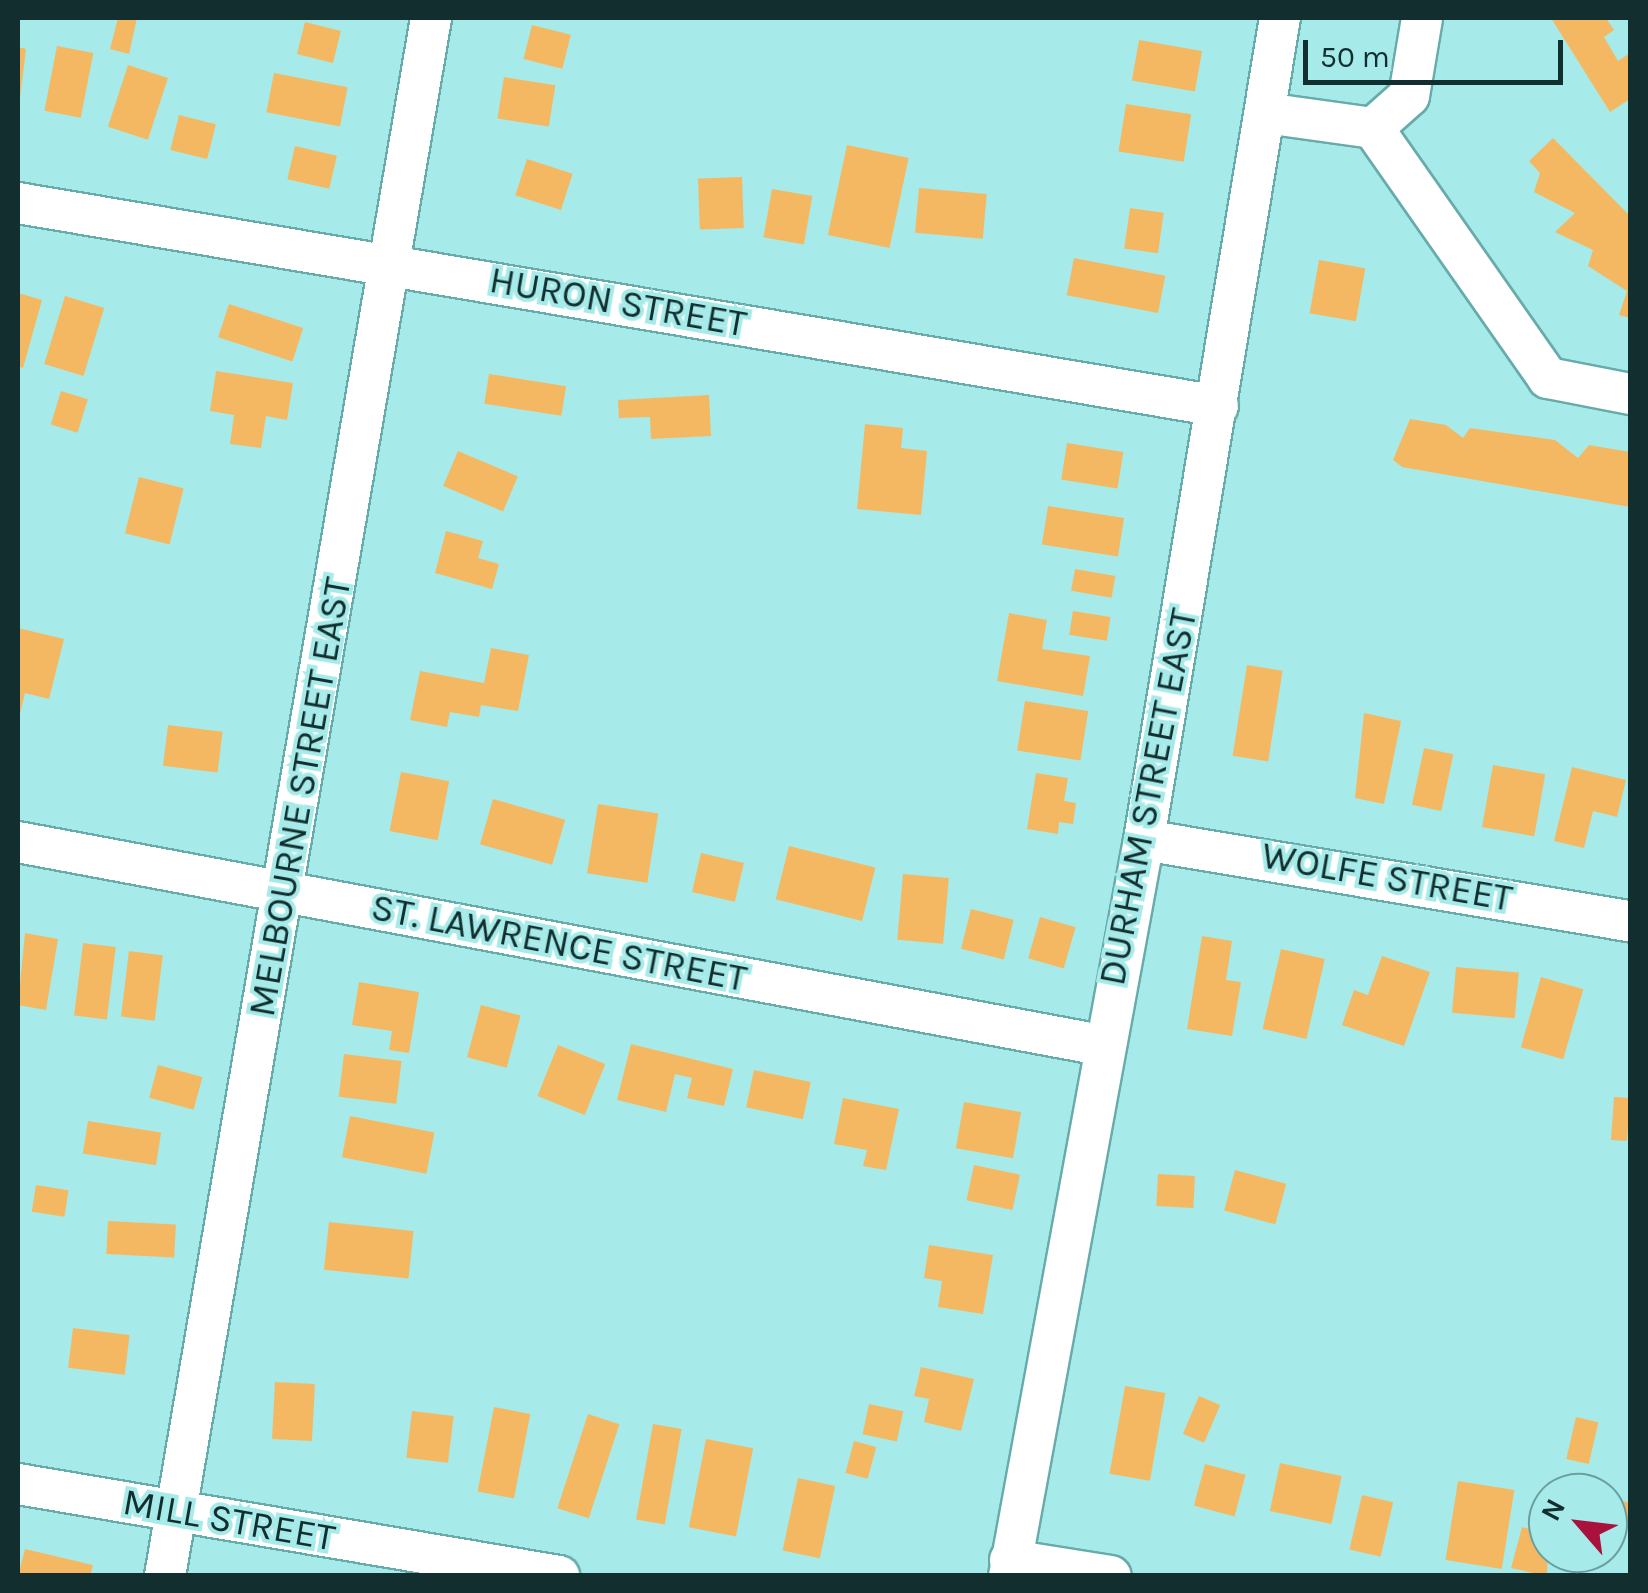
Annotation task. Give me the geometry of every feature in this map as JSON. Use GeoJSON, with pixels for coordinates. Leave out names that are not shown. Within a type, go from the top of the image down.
{"type":"FeatureCollection","features":[{"type":"Feature","properties":{"kind":"street","name":"MELBOURNE STREET EAST"},"geometry":{"type":"LineString","coordinates":[[165,1576],[285,892],[431,18]]}},
{"type":"Feature","properties":{"kind":"street","name":"DURHAM STREET EAST"},"geometry":{"type":"LineString","coordinates":[[1009,1568],[1101,1046],[1144,840],[1280,18]]}},
{"type":"Feature","properties":{"kind":"street"},"geometry":{"type":"LineString","coordinates":[[1374,128],[1409,96],[1422,18]]}},
{"type":"Feature","properties":{"kind":"street"},"geometry":{"type":"LineString","coordinates":[[1265,113],[1374,128],[1548,378],[1630,394]]}},
{"type":"Feature","properties":{"kind":"street","name":"HURON STREET"},"geometry":{"type":"LineString","coordinates":[[18,203],[388,262],[1218,406]]}},
{"type":"Feature","properties":{"kind":"street","name":"WOLFE STREET"},"geometry":{"type":"LineString","coordinates":[[1144,840],[1630,921]]}},
{"type":"Feature","properties":{"kind":"street","name":"ST. LAWRENCE STREET"},"geometry":{"type":"LineString","coordinates":[[18,842],[1101,1046]]}},
{"type":"Feature","properties":{"kind":"street","name":"MILL STREET"},"geometry":{"type":"LineString","coordinates":[[18,1484],[560,1576]]}},
{"type":"Feature","properties":{"kind":"street"},"geometry":{"type":"LineString","coordinates":[[1009,1568],[1111,1576]]}},
{"type":"Feature","properties":{"kind":"building"},"geometry":{"type":"Polygon","coordinates":[[[118,18],[137,18],[129,54],[110,49],[118,18]]]}},
{"type":"Feature","properties":{"kind":"building"},"geometry":{"type":"Polygon","coordinates":[[[1551,18],[1606,18],[1614,30],[1604,37],[1618,61],[1630,53],[1630,99],[1610,112],[1551,18]]]}},
{"type":"Feature","properties":{"kind":"building"},"geometry":{"type":"Polygon","coordinates":[[[305,22],[341,31],[333,63],[297,54],[305,22]]]}},
{"type":"Feature","properties":{"kind":"building"},"geometry":{"type":"Polygon","coordinates":[[[532,25],[571,35],[562,69],[524,59],[532,25]]]}},
{"type":"Feature","properties":{"kind":"building"},"geometry":{"type":"Polygon","coordinates":[[[1139,40],[1202,51],[1195,91],[1132,80],[1139,40]]]}},
{"type":"Feature","properties":{"kind":"building"},"geometry":{"type":"Polygon","coordinates":[[[57,46],[93,53],[81,118],[44,111],[57,46]]]}},
{"type":"Feature","properties":{"kind":"building"},"geometry":{"type":"Polygon","coordinates":[[[18,47],[26,49],[20,98],[18,98],[18,47]]]}},
{"type":"Feature","properties":{"kind":"building"},"geometry":{"type":"Polygon","coordinates":[[[128,65],[168,78],[148,140],[108,127],[128,65]]]}},
{"type":"Feature","properties":{"kind":"building"},"geometry":{"type":"Polygon","coordinates":[[[274,73],[348,87],[340,127],[266,112],[274,73]]]}},
{"type":"Feature","properties":{"kind":"building"},"geometry":{"type":"Polygon","coordinates":[[[504,77],[555,85],[549,127],[497,118],[504,77]]]}},
{"type":"Feature","properties":{"kind":"building"},"geometry":{"type":"Polygon","coordinates":[[[1126,104],[1191,114],[1184,162],[1118,151],[1126,104]]]}},
{"type":"Feature","properties":{"kind":"building"},"geometry":{"type":"Polygon","coordinates":[[[179,115],[216,124],[207,159],[170,150],[179,115]]]}},
{"type":"Feature","properties":{"kind":"building"},"geometry":{"type":"Polygon","coordinates":[[[1553,138],[1630,216],[1630,318],[1619,315],[1627,291],[1588,266],[1593,250],[1555,232],[1575,213],[1534,192],[1540,173],[1529,161],[1553,138]]]}},
{"type":"Feature","properties":{"kind":"building"},"geometry":{"type":"Polygon","coordinates":[[[847,145],[909,158],[889,248],[828,235],[847,145]]]}},
{"type":"Feature","properties":{"kind":"building"},"geometry":{"type":"Polygon","coordinates":[[[295,146],[337,156],[329,189],[287,179],[295,146]]]}},
{"type":"Feature","properties":{"kind":"building"},"geometry":{"type":"Polygon","coordinates":[[[527,159],[573,174],[561,210],[515,195],[527,159]]]}},
{"type":"Feature","properties":{"kind":"building"},"geometry":{"type":"Polygon","coordinates":[[[742,177],[744,228],[700,230],[698,179],[742,177]]]}},
{"type":"Feature","properties":{"kind":"building"},"geometry":{"type":"Polygon","coordinates":[[[919,188],[987,194],[983,239],[915,233],[919,188]]]}},
{"type":"Feature","properties":{"kind":"building"},"geometry":{"type":"Polygon","coordinates":[[[772,189],[812,196],[804,244],[763,237],[772,189]]]}},
{"type":"Feature","properties":{"kind":"building"},"geometry":{"type":"Polygon","coordinates":[[[1130,208],[1164,213],[1158,253],[1124,249],[1130,208]]]}},
{"type":"Feature","properties":{"kind":"building"},"geometry":{"type":"Polygon","coordinates":[[[1074,258],[1165,276],[1158,313],[1067,295],[1074,258]]]}},
{"type":"Feature","properties":{"kind":"building"},"geometry":{"type":"Polygon","coordinates":[[[1319,260],[1365,268],[1356,321],[1310,313],[1319,260]]]}},
{"type":"Feature","properties":{"kind":"building"},"geometry":{"type":"Polygon","coordinates":[[[18,293],[42,300],[23,368],[18,366],[18,293]]]}},
{"type":"Feature","properties":{"kind":"building"},"geometry":{"type":"Polygon","coordinates":[[[65,296],[104,308],[83,376],[44,364],[65,296]]]}},
{"type":"Feature","properties":{"kind":"building"},"geometry":{"type":"Polygon","coordinates":[[[229,304],[303,328],[292,361],[218,337],[229,304]]]}},
{"type":"Feature","properties":{"kind":"building"},"geometry":{"type":"Polygon","coordinates":[[[216,371],[293,383],[287,420],[266,416],[261,448],[230,444],[234,415],[210,411],[216,371]]]}},
{"type":"Feature","properties":{"kind":"building"},"geometry":{"type":"Polygon","coordinates":[[[489,374],[566,386],[561,416],[484,404],[489,374]]]}},
{"type":"Feature","properties":{"kind":"building"},"geometry":{"type":"Polygon","coordinates":[[[61,391],[88,399],[78,433],[51,424],[61,391]]]}},
{"type":"Feature","properties":{"kind":"building"},"geometry":{"type":"Polygon","coordinates":[[[709,395],[711,436],[651,439],[650,417],[619,418],[618,400],[709,395]]]}},
{"type":"Feature","properties":{"kind":"building"},"geometry":{"type":"Polygon","coordinates":[[[1410,419],[1446,425],[1463,438],[1470,428],[1555,440],[1578,458],[1589,445],[1630,452],[1630,507],[1402,467],[1393,460],[1410,419]]]}},
{"type":"Feature","properties":{"kind":"building"},"geometry":{"type":"Polygon","coordinates":[[[865,424],[903,428],[901,448],[927,451],[921,515],[857,509],[865,424]]]}},
{"type":"Feature","properties":{"kind":"building"},"geometry":{"type":"Polygon","coordinates":[[[1067,443],[1123,452],[1118,488],[1061,480],[1067,443]]]}},
{"type":"Feature","properties":{"kind":"building"},"geometry":{"type":"Polygon","coordinates":[[[458,451],[518,476],[503,511],[443,486],[458,451]]]}},
{"type":"Feature","properties":{"kind":"building"},"geometry":{"type":"Polygon","coordinates":[[[139,477],[184,488],[170,544],[125,533],[139,477]]]}},
{"type":"Feature","properties":{"kind":"building"},"geometry":{"type":"Polygon","coordinates":[[[1048,506],[1124,518],[1118,557],[1042,545],[1048,506]]]}},
{"type":"Feature","properties":{"kind":"building"},"geometry":{"type":"Polygon","coordinates":[[[446,531],[483,541],[478,558],[499,564],[492,589],[435,573],[446,531]]]}},
{"type":"Feature","properties":{"kind":"building"},"geometry":{"type":"Polygon","coordinates":[[[1075,569],[1115,576],[1112,598],[1071,591],[1075,569]]]}},
{"type":"Feature","properties":{"kind":"building"},"geometry":{"type":"Polygon","coordinates":[[[1073,611],[1111,617],[1107,641],[1069,635],[1073,611]]]}},
{"type":"Feature","properties":{"kind":"building"},"geometry":{"type":"Polygon","coordinates":[[[1009,613],[1047,620],[1042,649],[1090,656],[1083,696],[997,681],[1009,613]]]}},
{"type":"Feature","properties":{"kind":"building"},"geometry":{"type":"Polygon","coordinates":[[[18,628],[64,639],[49,699],[25,693],[19,718],[18,628]]]}},
{"type":"Feature","properties":{"kind":"building"},"geometry":{"type":"Polygon","coordinates":[[[491,648],[529,655],[518,711],[481,705],[479,717],[450,712],[447,727],[410,720],[420,671],[484,683],[491,648]]]}},
{"type":"Feature","properties":{"kind":"building"},"geometry":{"type":"Polygon","coordinates":[[[1247,665],[1283,671],[1268,761],[1233,756],[1247,665]]]}},
{"type":"Feature","properties":{"kind":"building"},"geometry":{"type":"Polygon","coordinates":[[[1025,701],[1088,711],[1080,760],[1017,750],[1025,701]]]}},
{"type":"Feature","properties":{"kind":"building"},"geometry":{"type":"Polygon","coordinates":[[[1364,713],[1401,721],[1384,804],[1355,798],[1364,713]]]}},
{"type":"Feature","properties":{"kind":"building"},"geometry":{"type":"Polygon","coordinates":[[[168,725],[223,732],[218,772],[163,766],[168,725]]]}},
{"type":"Feature","properties":{"kind":"building"},"geometry":{"type":"Polygon","coordinates":[[[1424,748],[1453,754],[1441,811],[1412,805],[1424,748]]]}},
{"type":"Feature","properties":{"kind":"building"},"geometry":{"type":"Polygon","coordinates":[[[1493,765],[1545,774],[1534,836],[1482,827],[1493,765]]]}},
{"type":"Feature","properties":{"kind":"building"},"geometry":{"type":"Polygon","coordinates":[[[1572,767],[1626,780],[1617,817],[1593,811],[1584,848],[1554,841],[1572,767]]]}},
{"type":"Feature","properties":{"kind":"building"},"geometry":{"type":"Polygon","coordinates":[[[401,772],[449,781],[438,840],[390,831],[401,772]]]}},
{"type":"Feature","properties":{"kind":"building"},"geometry":{"type":"Polygon","coordinates":[[[1036,773],[1068,778],[1064,801],[1076,803],[1073,824],[1059,822],[1058,834],[1027,829],[1036,773]]]}},
{"type":"Feature","properties":{"kind":"building"},"geometry":{"type":"Polygon","coordinates":[[[493,799],[565,820],[552,865],[480,844],[493,799]]]}},
{"type":"Feature","properties":{"kind":"building"},"geometry":{"type":"Polygon","coordinates":[[[598,804],[658,814],[647,883],[587,873],[598,804]]]}},
{"type":"Feature","properties":{"kind":"building"},"geometry":{"type":"Polygon","coordinates":[[[789,846],[875,868],[862,921],[776,899],[789,846]]]}},
{"type":"Feature","properties":{"kind":"building"},"geometry":{"type":"Polygon","coordinates":[[[701,853],[744,863],[735,902],[692,892],[701,853]]]}},
{"type":"Feature","properties":{"kind":"building"},"geometry":{"type":"Polygon","coordinates":[[[903,874],[949,878],[943,944],[897,940],[903,874]]]}},
{"type":"Feature","properties":{"kind":"building"},"geometry":{"type":"Polygon","coordinates":[[[971,909],[1014,920],[1004,959],[961,949],[971,909]]]}},
{"type":"Feature","properties":{"kind":"building"},"geometry":{"type":"Polygon","coordinates":[[[1040,917],[1076,927],[1064,969],[1028,958],[1040,917]]]}},
{"type":"Feature","properties":{"kind":"building"},"geometry":{"type":"Polygon","coordinates":[[[25,933],[58,939],[46,1010],[18,1005],[25,933]]]}},
{"type":"Feature","properties":{"kind":"building"},"geometry":{"type":"Polygon","coordinates":[[[1202,936],[1232,941],[1226,980],[1241,982],[1232,1036],[1187,1029],[1202,936]]]}},
{"type":"Feature","properties":{"kind":"building"},"geometry":{"type":"Polygon","coordinates":[[[83,943],[116,947],[107,1019],[74,1015],[83,943]]]}},
{"type":"Feature","properties":{"kind":"building"},"geometry":{"type":"Polygon","coordinates":[[[1281,949],[1325,959],[1306,1039],[1263,1029],[1281,949]]]}},
{"type":"Feature","properties":{"kind":"building"},"geometry":{"type":"Polygon","coordinates":[[[129,951],[163,955],[155,1021],[121,1017],[129,951]]]}},
{"type":"Feature","properties":{"kind":"building"},"geometry":{"type":"Polygon","coordinates":[[[1382,956],[1430,972],[1404,1046],[1342,1025],[1354,990],[1368,995],[1382,956]]]}},
{"type":"Feature","properties":{"kind":"building"},"geometry":{"type":"Polygon","coordinates":[[[1456,967],[1519,972],[1515,1018],[1452,1013],[1456,967]]]}},
{"type":"Feature","properties":{"kind":"building"},"geometry":{"type":"Polygon","coordinates":[[[1541,977],[1583,989],[1563,1059],[1521,1047],[1541,977]]]}},
{"type":"Feature","properties":{"kind":"building"},"geometry":{"type":"Polygon","coordinates":[[[359,982],[419,992],[409,1053],[389,1050],[392,1031],[352,1025],[359,982]]]}},
{"type":"Feature","properties":{"kind":"building"},"geometry":{"type":"Polygon","coordinates":[[[481,1005],[521,1016],[507,1068],[467,1057],[481,1005]]]}},
{"type":"Feature","properties":{"kind":"building"},"geometry":{"type":"Polygon","coordinates":[[[631,1044],[733,1069],[724,1106],[687,1098],[692,1078],[675,1074],[666,1112],[617,1100],[631,1044]]]}},
{"type":"Feature","properties":{"kind":"building"},"geometry":{"type":"Polygon","coordinates":[[[558,1045],[605,1064],[585,1115],[537,1096],[558,1045]]]}},
{"type":"Feature","properties":{"kind":"building"},"geometry":{"type":"Polygon","coordinates":[[[344,1054],[402,1061],[396,1104],[339,1097],[344,1054]]]}},
{"type":"Feature","properties":{"kind":"building"},"geometry":{"type":"Polygon","coordinates":[[[158,1065],[202,1077],[194,1110],[149,1098],[158,1065]]]}},
{"type":"Feature","properties":{"kind":"building"},"geometry":{"type":"Polygon","coordinates":[[[754,1070],[811,1082],[803,1119],[746,1107],[754,1070]]]}},
{"type":"Feature","properties":{"kind":"building"},"geometry":{"type":"Polygon","coordinates":[[[1614,1097],[1630,1098],[1627,1141],[1611,1140],[1614,1097]]]}},
{"type":"Feature","properties":{"kind":"building"},"geometry":{"type":"Polygon","coordinates":[[[843,1098],[899,1109],[886,1170],[863,1166],[867,1150],[834,1144],[843,1098]]]}},
{"type":"Feature","properties":{"kind":"building"},"geometry":{"type":"Polygon","coordinates":[[[964,1102],[1021,1112],[1013,1158],[956,1148],[964,1102]]]}},
{"type":"Feature","properties":{"kind":"building"},"geometry":{"type":"Polygon","coordinates":[[[350,1116],[434,1132],[426,1174],[342,1157],[350,1116]]]}},
{"type":"Feature","properties":{"kind":"building"},"geometry":{"type":"Polygon","coordinates":[[[88,1121],[161,1133],[156,1165],[83,1154],[88,1121]]]}},
{"type":"Feature","properties":{"kind":"building"},"geometry":{"type":"Polygon","coordinates":[[[974,1165],[1020,1175],[1012,1210],[967,1200],[974,1165]]]}},
{"type":"Feature","properties":{"kind":"building"},"geometry":{"type":"Polygon","coordinates":[[[1235,1170],[1286,1184],[1275,1224],[1224,1211],[1235,1170]]]}},
{"type":"Feature","properties":{"kind":"building"},"geometry":{"type":"Polygon","coordinates":[[[1158,1174],[1195,1176],[1193,1208],[1156,1206],[1158,1174]]]}},
{"type":"Feature","properties":{"kind":"building"},"geometry":{"type":"Polygon","coordinates":[[[36,1185],[69,1190],[64,1217],[32,1212],[36,1185]]]}},
{"type":"Feature","properties":{"kind":"building"},"geometry":{"type":"Polygon","coordinates":[[[108,1221],[176,1225],[174,1258],[106,1254],[108,1221]]]}},
{"type":"Feature","properties":{"kind":"building"},"geometry":{"type":"Polygon","coordinates":[[[329,1222],[414,1231],[409,1279],[324,1270],[329,1222]]]}},
{"type":"Feature","properties":{"kind":"building"},"geometry":{"type":"Polygon","coordinates":[[[929,1245],[993,1255],[983,1314],[938,1307],[942,1281],[924,1278],[929,1245]]]}},
{"type":"Feature","properties":{"kind":"building"},"geometry":{"type":"Polygon","coordinates":[[[73,1328],[130,1335],[125,1375],[68,1368],[73,1328]]]}},
{"type":"Feature","properties":{"kind":"building"},"geometry":{"type":"Polygon","coordinates":[[[921,1367],[974,1379],[961,1431],[924,1422],[929,1399],[914,1396],[921,1367]]]}},
{"type":"Feature","properties":{"kind":"building"},"geometry":{"type":"Polygon","coordinates":[[[275,1382],[315,1384],[312,1441],[272,1439],[275,1382]]]}},
{"type":"Feature","properties":{"kind":"building"},"geometry":{"type":"Polygon","coordinates":[[[1125,1386],[1165,1393],[1150,1481],[1110,1474],[1125,1386]]]}},
{"type":"Feature","properties":{"kind":"building"},"geometry":{"type":"Polygon","coordinates":[[[1199,1396],[1220,1405],[1204,1443],[1183,1434],[1199,1396]]]}},
{"type":"Feature","properties":{"kind":"building"},"geometry":{"type":"Polygon","coordinates":[[[869,1404],[903,1411],[897,1442],[863,1434],[869,1404]]]}},
{"type":"Feature","properties":{"kind":"building"},"geometry":{"type":"Polygon","coordinates":[[[494,1407],[530,1414],[514,1498],[478,1491],[494,1407]]]}},
{"type":"Feature","properties":{"kind":"building"},"geometry":{"type":"Polygon","coordinates":[[[412,1411],[454,1416],[448,1463],[406,1458],[412,1411]]]}},
{"type":"Feature","properties":{"kind":"building"},"geometry":{"type":"Polygon","coordinates":[[[588,1414],[619,1424],[589,1518],[557,1508],[588,1414]]]}},
{"type":"Feature","properties":{"kind":"building"},"geometry":{"type":"Polygon","coordinates":[[[1576,1417],[1598,1422],[1589,1464],[1566,1459],[1576,1417]]]}},
{"type":"Feature","properties":{"kind":"building"},"geometry":{"type":"Polygon","coordinates":[[[653,1424],[682,1429],[665,1525],[636,1520],[653,1424]]]}},
{"type":"Feature","properties":{"kind":"building"},"geometry":{"type":"Polygon","coordinates":[[[706,1439],[753,1448],[736,1537],[689,1527],[706,1439]]]}},
{"type":"Feature","properties":{"kind":"building"},"geometry":{"type":"Polygon","coordinates":[[[854,1441],[876,1447],[868,1479],[845,1473],[854,1441]]]}},
{"type":"Feature","properties":{"kind":"building"},"geometry":{"type":"Polygon","coordinates":[[[1280,1463],[1342,1476],[1331,1524],[1270,1511],[1280,1463]]]}},
{"type":"Feature","properties":{"kind":"building"},"geometry":{"type":"Polygon","coordinates":[[[1205,1464],[1246,1475],[1234,1516],[1194,1506],[1205,1464]]]}},
{"type":"Feature","properties":{"kind":"building"},"geometry":{"type":"Polygon","coordinates":[[[798,1478],[835,1486],[820,1558],[783,1550],[798,1478]]]}},
{"type":"Feature","properties":{"kind":"building"},"geometry":{"type":"Polygon","coordinates":[[[1458,1481],[1514,1490],[1502,1569],[1445,1560],[1458,1481]]]}},
{"type":"Feature","properties":{"kind":"building"},"geometry":{"type":"Polygon","coordinates":[[[1362,1495],[1393,1502],[1381,1557],[1349,1550],[1362,1495]]]}},
{"type":"Feature","properties":{"kind":"building"},"geometry":{"type":"Polygon","coordinates":[[[1522,1527],[1528,1529],[1528,1572],[1511,1568],[1522,1527]]]}},
{"type":"Feature","properties":{"kind":"building"},"geometry":{"type":"Polygon","coordinates":[[[25,1549],[93,1565],[90,1576],[18,1576],[25,1549]]]}}]}
